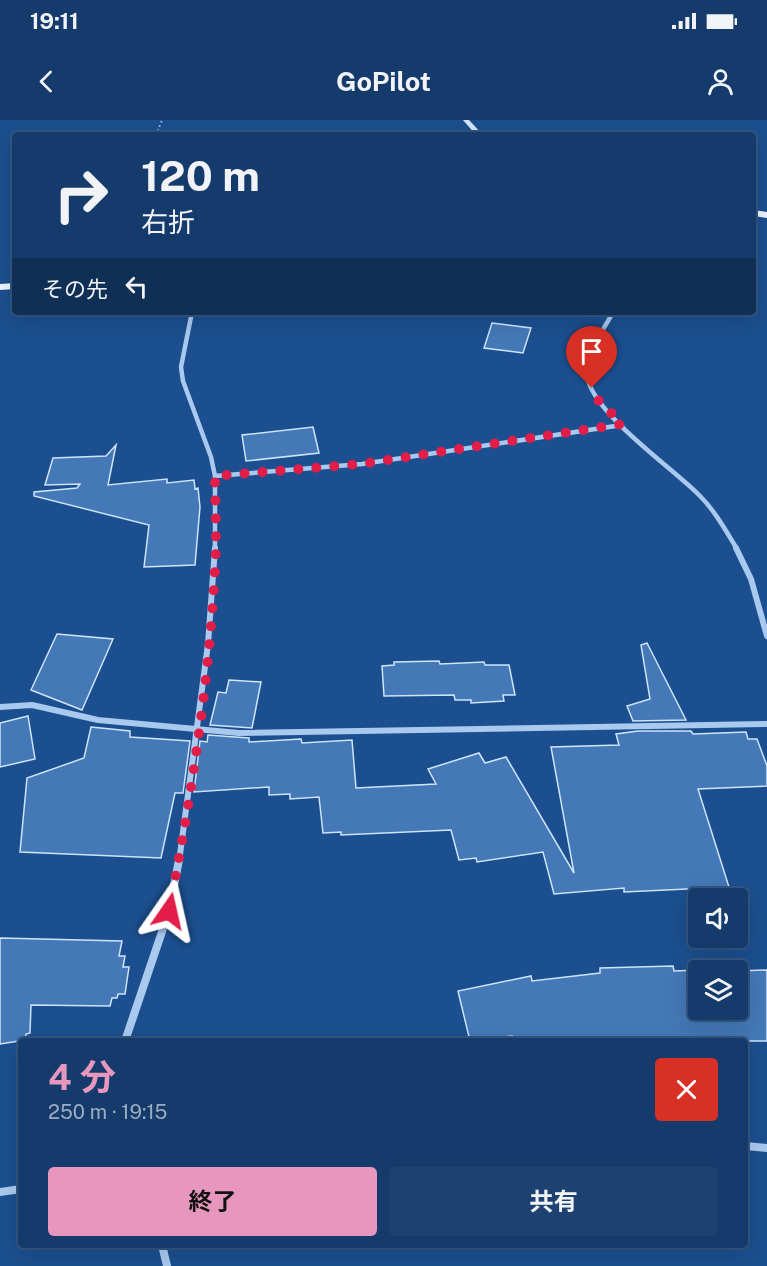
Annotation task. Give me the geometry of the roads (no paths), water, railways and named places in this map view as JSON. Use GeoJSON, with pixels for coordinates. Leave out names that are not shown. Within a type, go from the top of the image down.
{"type":"FeatureCollection","features":[{"type":"Feature","properties":{"kind":"street"},"geometry":{"type":"LineString","coordinates":[[466,120],[477,132]]}},
{"type":"Feature","properties":{"kind":"street"},"geometry":{"type":"LineString","coordinates":[[126,1038],[169,911],[184,834],[199,729],[215,567],[215,476],[211,457],[183,381],[181,367],[191,315]]}},
{"type":"Feature","properties":{"kind":"street"},"geometry":{"type":"LineString","coordinates":[[611,315],[590,357],[587,376],[597,399],[700,497],[723,526],[747,565],[767,636]]}},
{"type":"Feature","properties":{"kind":"street"},"geometry":{"type":"LineString","coordinates":[[215,476],[362,464],[622,424]]}},
{"type":"Feature","properties":{"kind":"street"},"geometry":{"type":"LineString","coordinates":[[0,706],[32,705],[98,720],[239,733],[767,724]]}},
{"type":"Feature","properties":{"kind":"street"},"geometry":{"type":"LineString","coordinates":[[748,1146],[767,1148]]}},
{"type":"Feature","properties":{"kind":"street"},"geometry":{"type":"LineString","coordinates":[[0,1192],[18,1189]]}},
{"type":"Feature","properties":{"kind":"street"},"geometry":{"type":"LineString","coordinates":[[163,1248],[167,1266]]}}]}
